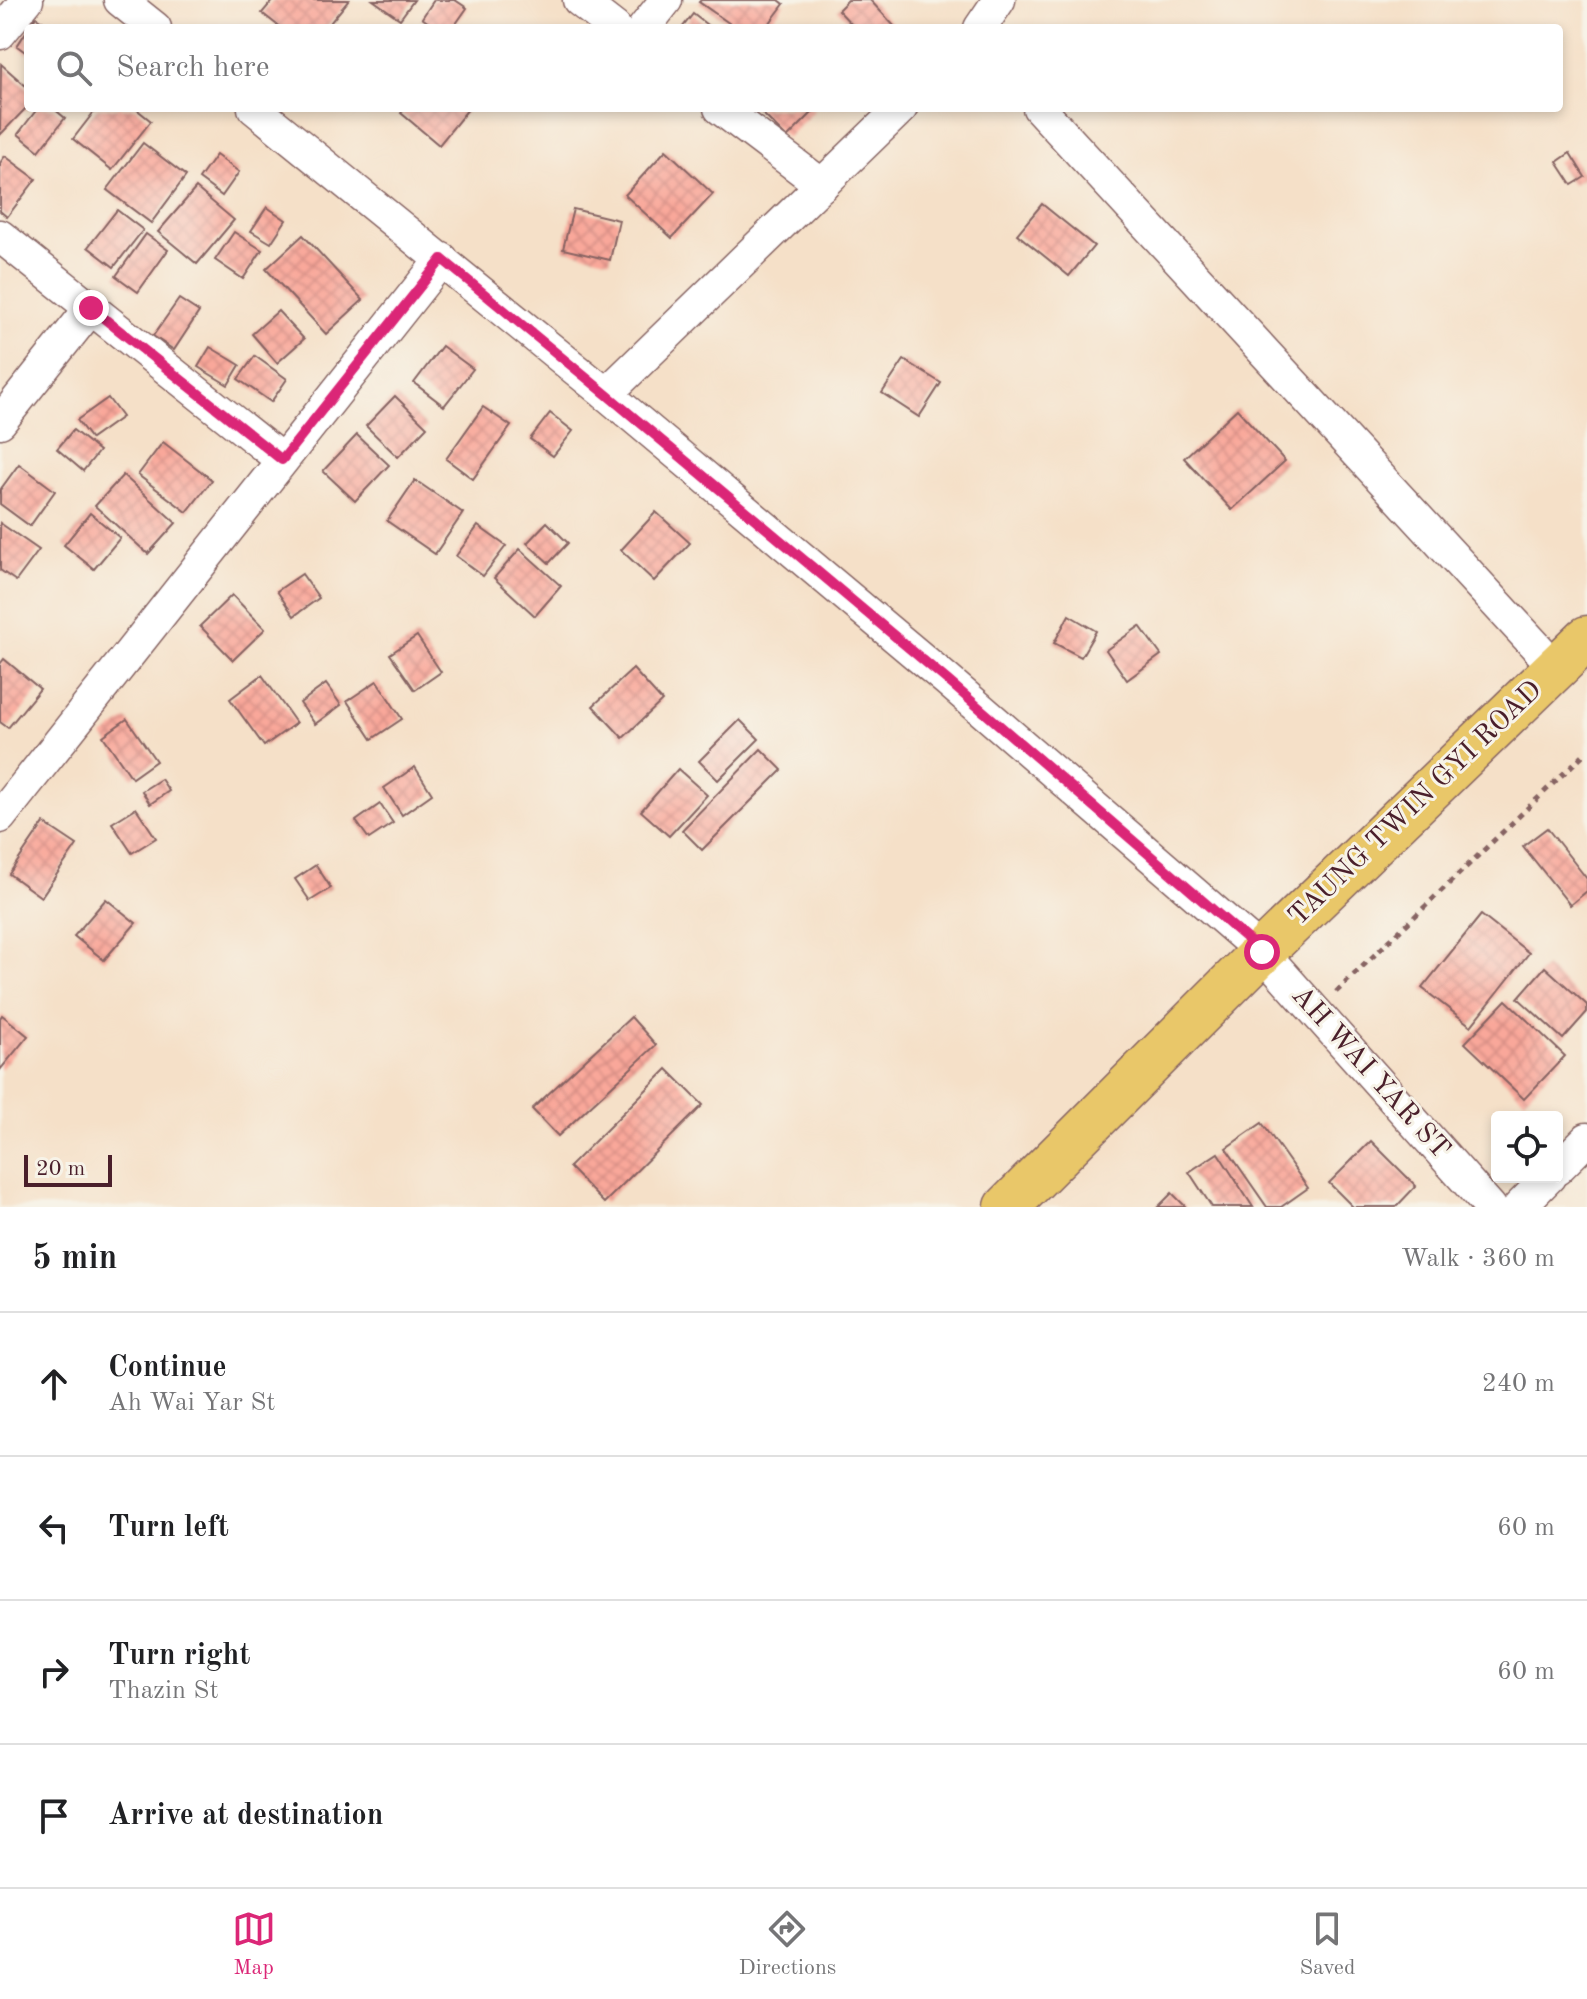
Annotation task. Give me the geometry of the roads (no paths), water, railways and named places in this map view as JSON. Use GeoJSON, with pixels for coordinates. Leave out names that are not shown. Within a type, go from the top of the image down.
{"type":"FeatureCollection","features":[{"type":"Feature","properties":{"kind":"highway","name":"TAUNG TWIN GYI ROAD"},"geometry":{"type":"LineString","coordinates":[[1007,1207],[1262,952],[1572,653]]}},
{"type":"Feature","properties":{"kind":"street"},"geometry":{"type":"LineString","coordinates":[[0,33],[27,0]]}},
{"type":"Feature","properties":{"kind":"street"},"geometry":{"type":"LineString","coordinates":[[120,0],[150,24]]}},
{"type":"Feature","properties":{"kind":"street"},"geometry":{"type":"LineString","coordinates":[[579,0],[610,24]]}},
{"type":"Feature","properties":{"kind":"street"},"geometry":{"type":"LineString","coordinates":[[647,24],[666,0]]}},
{"type":"Feature","properties":{"kind":"street"},"geometry":{"type":"LineString","coordinates":[[983,24],[999,0]]}},
{"type":"Feature","properties":{"kind":"street","name":"AH WAI YAR ST"},"geometry":{"type":"LineString","coordinates":[[259,112],[606,394],[947,680],[1262,952],[1490,1207]]}},
{"type":"Feature","properties":{"kind":"street"},"geometry":{"type":"LineString","coordinates":[[725,112],[822,185]]}},
{"type":"Feature","properties":{"kind":"street"},"geometry":{"type":"LineString","coordinates":[[606,394],[897,112]]}},
{"type":"Feature","properties":{"kind":"street"},"geometry":{"type":"LineString","coordinates":[[1043,112],[1572,653]]}},
{"type":"Feature","properties":{"kind":"street"},"geometry":{"type":"LineString","coordinates":[[0,236],[282,460]]}},
{"type":"Feature","properties":{"kind":"street"},"geometry":{"type":"LineString","coordinates":[[0,817],[442,259]]}},
{"type":"Feature","properties":{"kind":"street"},"geometry":{"type":"LineString","coordinates":[[0,422],[91,308]]}},
{"type":"Feature","properties":{"kind":"street"},"geometry":{"type":"LineString","coordinates":[[1563,1163],[1587,1139]]}},
{"type":"Feature","properties":{"kind":"street"},"geometry":{"type":"LineString","coordinates":[[1519,1207],[1543,1183]]}}]}
